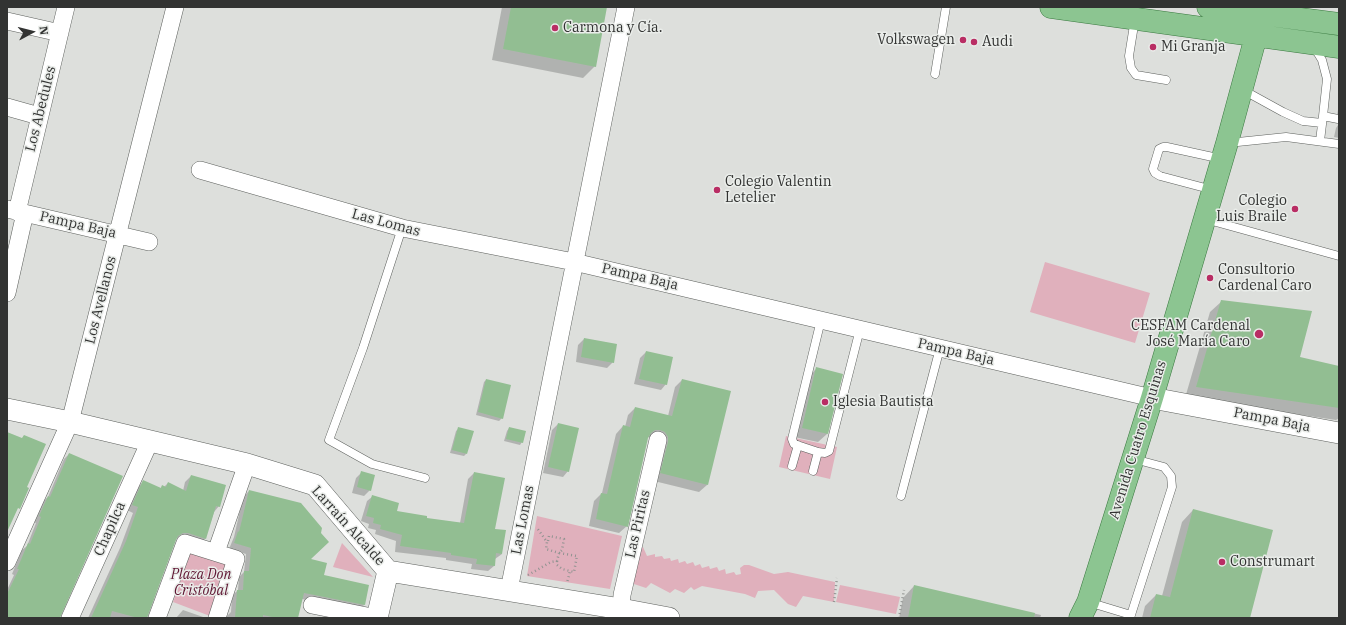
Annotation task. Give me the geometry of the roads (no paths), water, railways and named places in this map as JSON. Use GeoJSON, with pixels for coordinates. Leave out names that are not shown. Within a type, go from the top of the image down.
{"type":"FeatureCollection","features":[{"type":"Feature","properties":{"kind":"main road"},"geometry":{"type":"LineString","coordinates":[[1051,7],[1339,47]]}},
{"type":"Feature","properties":{"kind":"main road"},"geometry":{"type":"LineString","coordinates":[[1221,8],[1262,10],[1339,24]]}},
{"type":"Feature","properties":{"kind":"main road","name":"Avenida Cuatro Esquinas"},"geometry":{"type":"LineString","coordinates":[[1084,610],[1152,398],[1225,151],[1262,10]]}},
{"type":"Feature","properties":{"kind":"street","name":"Los Abedules"},"geometry":{"type":"LineString","coordinates":[[7,293],[16,211],[66,7]]}},
{"type":"Feature","properties":{"kind":"street","name":"Los Avellanos"},"geometry":{"type":"LineString","coordinates":[[7,562],[70,422],[175,7]]}},
{"type":"Feature","properties":{"kind":"street","name":"Las Lomas"},"geometry":{"type":"LineString","coordinates":[[509,590],[626,7]]}},
{"type":"Feature","properties":{"kind":"street"},"geometry":{"type":"LineString","coordinates":[[7,21],[60,33]]}},
{"type":"Feature","properties":{"kind":"street"},"geometry":{"type":"LineString","coordinates":[[7,107],[39,116]]}},
{"type":"Feature","properties":{"kind":"street","name":"Las Lomas"},"geometry":{"type":"LineString","coordinates":[[200,170],[402,228],[574,262]]}},
{"type":"Feature","properties":{"kind":"street","name":"Pampa Baja"},"geometry":{"type":"LineString","coordinates":[[16,211],[149,242]]}},
{"type":"Feature","properties":{"kind":"street","name":"Pampa Baja"},"geometry":{"type":"LineString","coordinates":[[574,262],[1152,398],[1339,433]]}},
{"type":"Feature","properties":{"kind":"street","name":"Larraín Alcalde"},"geometry":{"type":"LineString","coordinates":[[7,409],[70,422],[247,464],[315,485],[388,571],[563,599],[610,609],[669,618]]}},
{"type":"Feature","properties":{"kind":"street","name":"Las Piritas"},"geometry":{"type":"LineString","coordinates":[[610,609],[622,595],[658,440]]}},
{"type":"Feature","properties":{"kind":"street","name":"Chapilca"},"geometry":{"type":"LineString","coordinates":[[70,618],[150,441]]}},
{"type":"Feature","properties":{"kind":"street"},"geometry":{"type":"LineString","coordinates":[[216,552],[247,464]]}},
{"type":"Feature","properties":{"kind":"street"},"geometry":{"type":"LineString","coordinates":[[157,618],[186,543],[236,559],[217,618]]}},
{"type":"Feature","properties":{"kind":"street"},"geometry":{"type":"LineString","coordinates":[[312,605],[377,618],[388,571]]}},
{"type":"Feature","properties":{"kind":"lane"},"geometry":{"type":"LineString","coordinates":[[935,74],[946,7]]}},
{"type":"Feature","properties":{"kind":"lane"},"geometry":{"type":"LineString","coordinates":[[1135,18],[1129,56],[1131,68],[1136,75],[1166,80]]}},
{"type":"Feature","properties":{"kind":"lane"},"geometry":{"type":"LineString","coordinates":[[1312,43],[1322,60],[1327,78],[1320,141]]}},
{"type":"Feature","properties":{"kind":"lane"},"geometry":{"type":"LineString","coordinates":[[1242,90],[1303,121],[1338,119]]}},
{"type":"Feature","properties":{"kind":"lane"},"geometry":{"type":"LineString","coordinates":[[1213,190],[1160,176],[1155,173],[1153,169],[1160,149],[1163,147],[1225,151],[1286,137],[1339,144]]}},
{"type":"Feature","properties":{"kind":"lane"},"geometry":{"type":"LineString","coordinates":[[1205,219],[1339,256]]}},
{"type":"Feature","properties":{"kind":"lane"},"geometry":{"type":"LineString","coordinates":[[402,228],[363,348],[329,440],[372,464],[425,478]]}},
{"type":"Feature","properties":{"kind":"lane"},"geometry":{"type":"LineString","coordinates":[[821,320],[792,439],[794,444],[818,452],[825,453],[829,451],[860,329]]}},
{"type":"Feature","properties":{"kind":"lane"},"geometry":{"type":"LineString","coordinates":[[901,496],[940,348]]}},
{"type":"Feature","properties":{"kind":"lane"},"geometry":{"type":"LineString","coordinates":[[792,466],[798,445]]}},
{"type":"Feature","properties":{"kind":"lane"},"geometry":{"type":"LineString","coordinates":[[814,471],[818,452]]}},
{"type":"Feature","properties":{"kind":"lane"},"geometry":{"type":"LineString","coordinates":[[1084,610],[1131,617],[1172,487],[1171,476],[1164,467],[1133,459]]}},
{"type":"Feature","properties":{"kind":"place","name":"Carmona y Cía."},"geometry":{"type":"Point","coordinates":[555,28]}},
{"type":"Feature","properties":{"kind":"place","name":"Volkswagen"},"geometry":{"type":"Point","coordinates":[963,40]}},
{"type":"Feature","properties":{"kind":"place","name":"Audi"},"geometry":{"type":"Point","coordinates":[974,42]}},
{"type":"Feature","properties":{"kind":"place","name":"Mi Granja"},"geometry":{"type":"Point","coordinates":[1153,47]}},
{"type":"Feature","properties":{"kind":"place","name":"Colegio Valentin Letelier"},"geometry":{"type":"Point","coordinates":[717,190]}},
{"type":"Feature","properties":{"kind":"place","name":"Colegio Luis Braile"},"geometry":{"type":"Point","coordinates":[1295,209]}},
{"type":"Feature","properties":{"kind":"place","name":"Consultorio Cardenal Caro"},"geometry":{"type":"Point","coordinates":[1210,278]}},
{"type":"Feature","properties":{"kind":"place","name":"CESFAM Cardenal José María Caro"},"geometry":{"type":"Point","coordinates":[1259,334]}},
{"type":"Feature","properties":{"kind":"place","name":"Iglesia Bautista"},"geometry":{"type":"Point","coordinates":[825,402]}},
{"type":"Feature","properties":{"kind":"place","name":"Construmart"},"geometry":{"type":"Point","coordinates":[1222,562]}},
{"type":"Feature","properties":{"kind":"park label","name":"Plaza Don Cristóbal"},"geometry":{"type":"Point","coordinates":[201,584]}}]}
